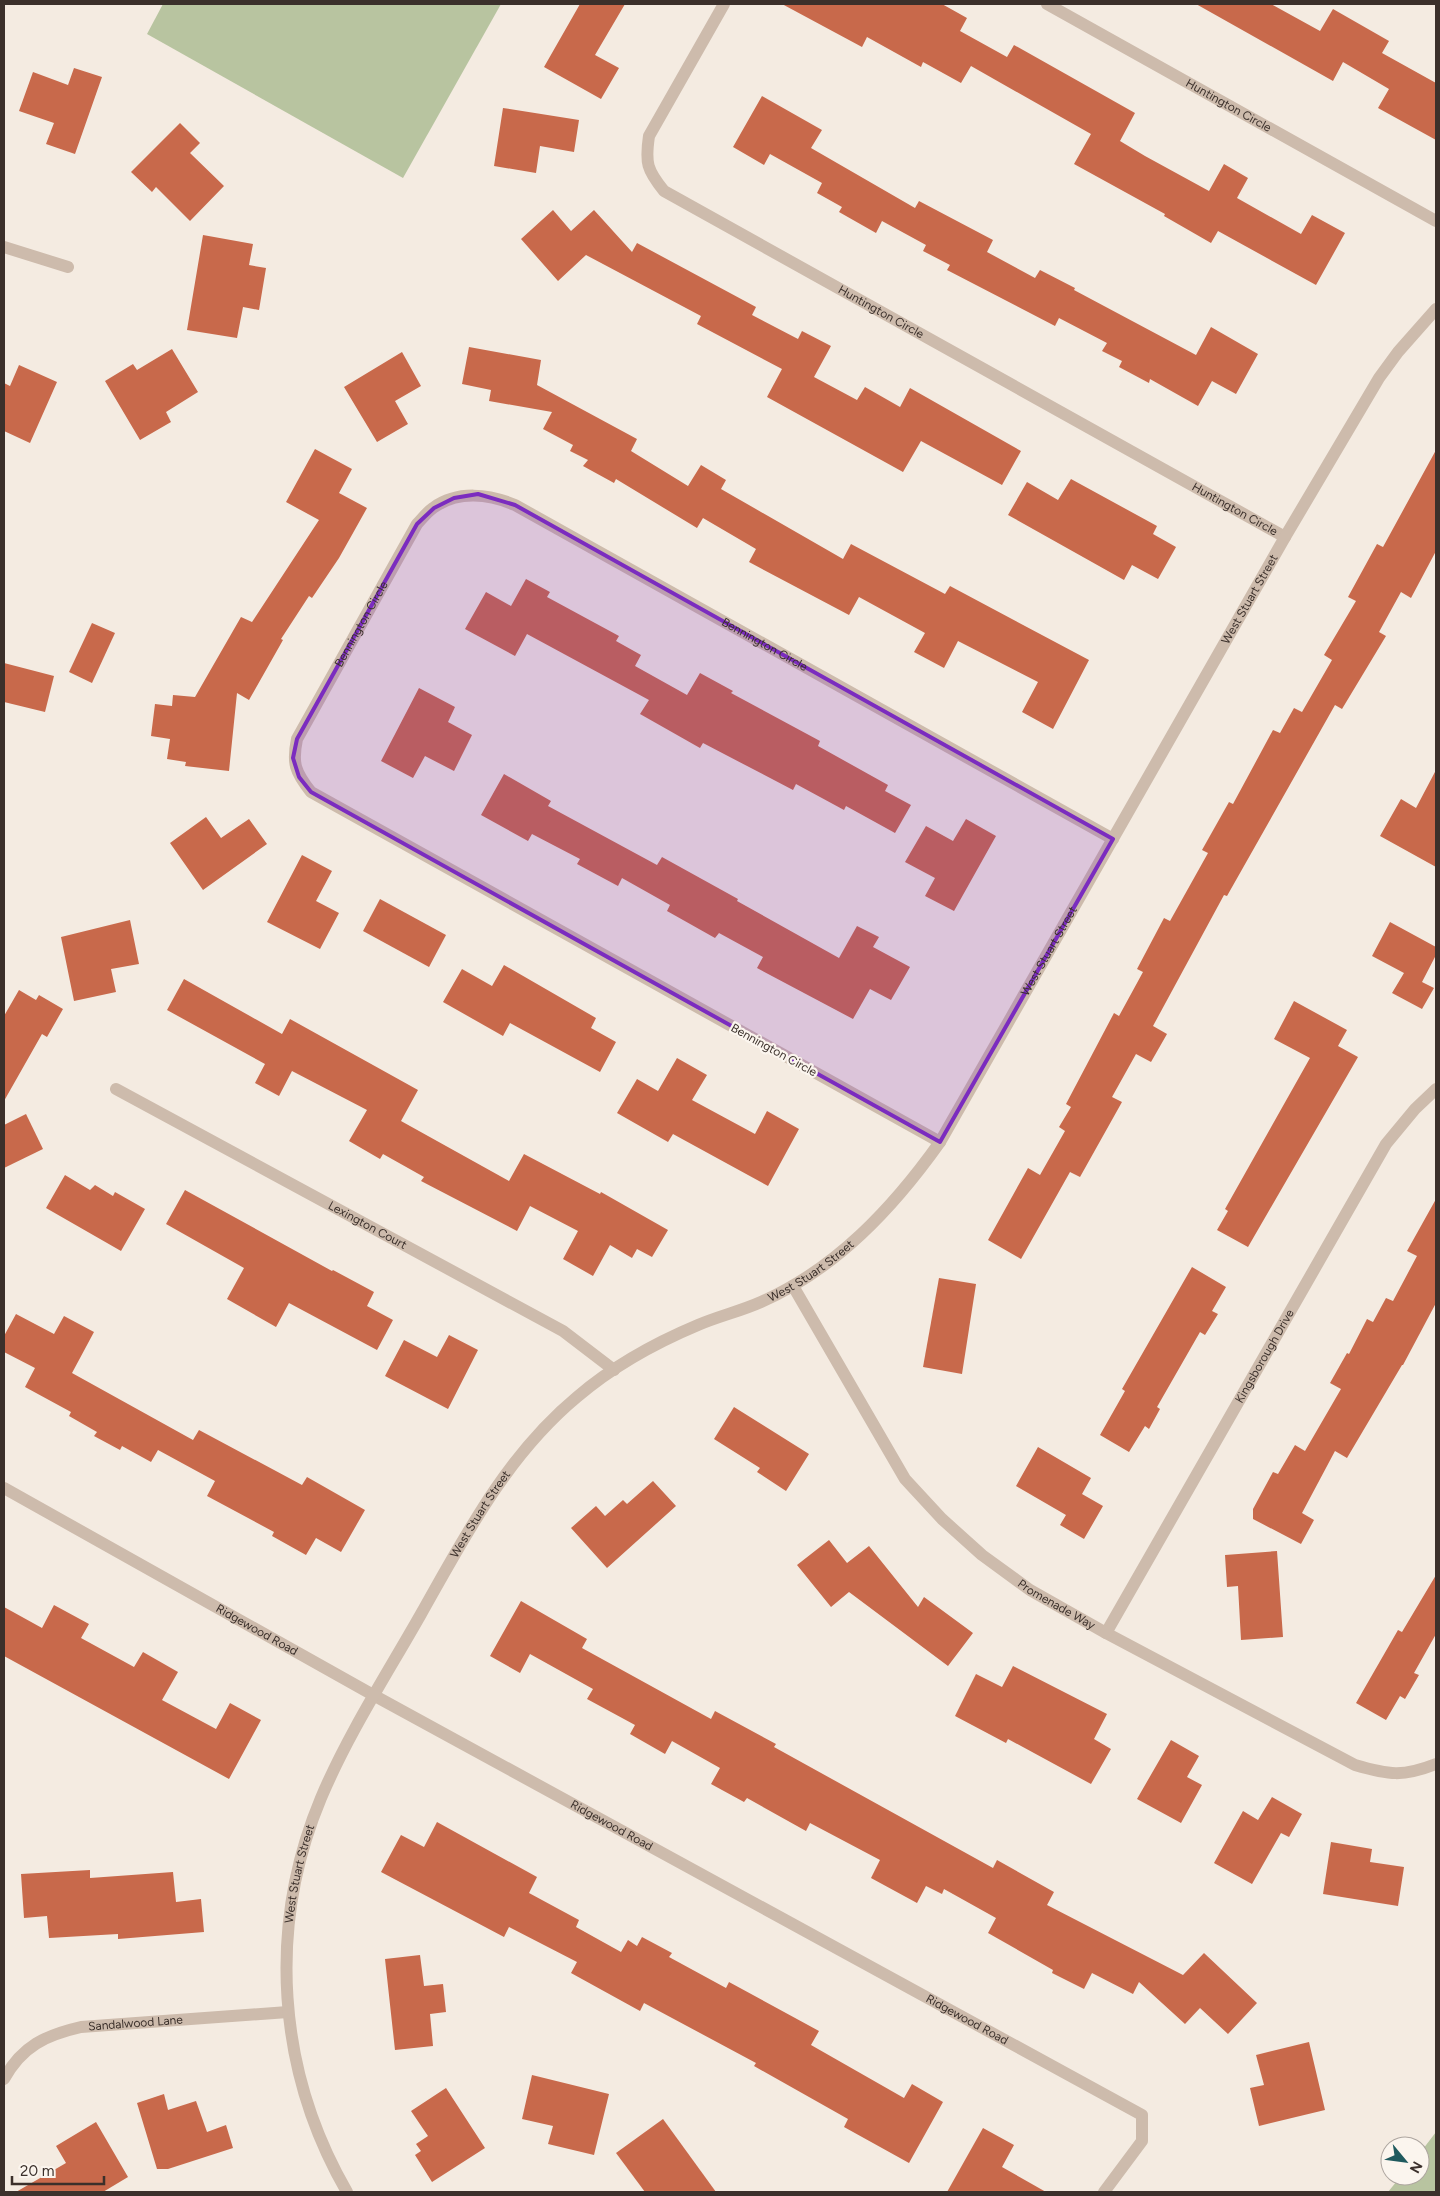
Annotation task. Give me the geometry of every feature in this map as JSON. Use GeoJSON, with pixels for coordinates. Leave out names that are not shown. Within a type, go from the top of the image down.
{"type":"FeatureCollection","features":[{"type":"Feature","properties":{"kind":"street","name":"Huntington Circle"},"geometry":{"type":"LineString","coordinates":[[724,4],[649,136],[646,156],[651,175],[664,191],[1285,537]]}},
{"type":"Feature","properties":{"kind":"street","name":"Huntington Circle"},"geometry":{"type":"LineString","coordinates":[[1047,4],[1436,221]]}},
{"type":"Feature","properties":{"kind":"street"},"geometry":{"type":"LineString","coordinates":[[4,247],[68,266]]}},
{"type":"Feature","properties":{"kind":"street","name":"West Stuart Street"},"geometry":{"type":"LineString","coordinates":[[347,2192],[334,2169],[310,2114],[296,2060],[288,2012],[286,1954],[291,1902],[304,1846],[325,1789],[460,1544],[491,1494],[514,1463],[543,1428],[564,1409],[614,1370],[654,1346],[698,1324],[761,1302],[793,1286],[839,1254],[883,1214],[919,1172],[940,1142],[1285,537],[1379,378],[1398,352],[1436,309]]}},
{"type":"Feature","properties":{"kind":"street","name":"Bennington Circle"},"geometry":{"type":"LineString","coordinates":[[940,1142],[311,792],[298,777],[293,758],[297,739],[417,524],[434,508],[454,498],[478,494],[501,499],[515,505],[1113,839]]}},
{"type":"Feature","properties":{"kind":"street","name":"Lexington Court"},"geometry":{"type":"LineString","coordinates":[[116,1089],[563,1331],[614,1370]]}},
{"type":"Feature","properties":{"kind":"street","name":"Kingsborough Drive"},"geometry":{"type":"LineString","coordinates":[[1106,1633],[1386,1144],[1414,1109],[1436,1089]]}},
{"type":"Feature","properties":{"kind":"street","name":"Promenade Way"},"geometry":{"type":"LineString","coordinates":[[793,1286],[905,1479],[942,1519],[982,1555],[1030,1590],[1106,1633],[1356,1765],[1385,1774],[1414,1772],[1436,1764]]}},
{"type":"Feature","properties":{"kind":"street","name":"Ridgewood Road"},"geometry":{"type":"LineString","coordinates":[[4,1488],[375,1696],[1142,2115],[1142,2142],[1104,2192]]}},
{"type":"Feature","properties":{"kind":"street","name":"Sandalwood Lane"},"geometry":{"type":"LineString","coordinates":[[4,2079],[12,2065],[31,2046],[55,2033],[81,2027],[288,2012]]}},
{"type":"Feature","properties":{"kind":"highlighted area"},"geometry":{"type":"Polygon","coordinates":[[[478,494],[515,505],[1113,839],[940,1142],[311,792],[299,777],[293,758],[297,739],[417,524],[434,508],[454,498],[478,494]]]}},
{"type":"Feature","properties":{"kind":"green space"},"geometry":{"type":"Polygon","coordinates":[[[163,4],[501,4],[403,178],[147,34],[163,4]]]}},
{"type":"Feature","properties":{"kind":"green space"},"geometry":{"type":"Polygon","coordinates":[[[1436,2132],[1436,2192],[1388,2192],[1393,2186],[1430,2186],[1430,2140],[1436,2132]]]}},
{"type":"Feature","properties":{"kind":"building"},"geometry":{"type":"Polygon","coordinates":[[[580,4],[625,4],[595,55],[619,68],[601,99],[544,67],[580,4]]]}},
{"type":"Feature","properties":{"kind":"building"},"geometry":{"type":"Polygon","coordinates":[[[782,4],[942,4],[967,18],[960,31],[1007,57],[1014,45],[1135,113],[1120,141],[1145,156],[1209,191],[1224,164],[1248,178],[1237,198],[1301,234],[1312,215],[1345,233],[1316,285],[1218,231],[1211,243],[1164,216],[1165,214],[1074,164],[1091,134],[971,66],[961,83],[923,62],[921,67],[867,37],[862,47],[782,4]]]}},
{"type":"Feature","properties":{"kind":"building"},"geometry":{"type":"Polygon","coordinates":[[[1196,4],[1271,4],[1320,31],[1333,9],[1389,41],[1382,53],[1436,83],[1436,140],[1378,108],[1389,89],[1343,62],[1333,81],[1196,4]]]}},
{"type":"Feature","properties":{"kind":"building"},"geometry":{"type":"Polygon","coordinates":[[[74,68],[102,77],[75,154],[46,144],[54,123],[19,111],[33,72],[68,85],[74,68]]]}},
{"type":"Feature","properties":{"kind":"building"},"geometry":{"type":"Polygon","coordinates":[[[762,96],[822,130],[811,148],[915,208],[919,201],[993,240],[987,252],[1035,278],[1040,270],[1196,355],[1211,327],[1258,354],[1236,394],[1212,381],[1198,406],[1150,379],[1149,383],[1119,367],[1122,361],[1102,351],[1107,343],[1059,318],[1055,326],[947,270],[950,265],[923,251],[926,245],[882,221],[876,233],[839,212],[842,207],[817,193],[822,183],[770,154],[764,165],[733,147],[762,96]]]}},
{"type":"Feature","properties":{"kind":"building"},"geometry":{"type":"Polygon","coordinates":[[[503,108],[579,120],[574,152],[540,146],[536,173],[494,166],[503,108]]]}},
{"type":"Feature","properties":{"kind":"building"},"geometry":{"type":"Polygon","coordinates":[[[180,123],[200,143],[190,153],[224,186],[190,221],[156,187],[152,192],[131,172],[180,123]]]}},
{"type":"Feature","properties":{"kind":"building"},"geometry":{"type":"Polygon","coordinates":[[[553,210],[571,231],[594,210],[632,252],[637,243],[756,307],[752,315],[798,339],[802,331],[831,346],[814,377],[857,400],[865,387],[900,407],[910,388],[1021,451],[1002,485],[921,441],[903,472],[767,397],[782,369],[697,324],[701,316],[586,255],[558,281],[521,239],[553,210]]]}},
{"type":"Feature","properties":{"kind":"building"},"geometry":{"type":"Polygon","coordinates":[[[203,235],[253,244],[249,265],[266,268],[259,310],[243,307],[237,338],[187,330],[203,235]]]}},
{"type":"Feature","properties":{"kind":"building"},"geometry":{"type":"Polygon","coordinates":[[[469,347],[541,360],[537,385],[637,439],[631,451],[688,486],[701,465],[726,480],[721,489],[843,559],[851,544],[945,594],[950,586],[1089,660],[1053,729],[1022,712],[1038,682],[958,641],[944,668],[914,652],[925,633],[859,597],[849,615],[749,562],[756,549],[703,518],[697,528],[616,479],[614,483],[583,466],[588,460],[570,451],[573,445],[543,429],[552,412],[489,401],[491,390],[462,384],[469,347]]]}},
{"type":"Feature","properties":{"kind":"building"},"geometry":{"type":"Polygon","coordinates":[[[172,349],[198,392],[166,412],[171,422],[140,440],[105,381],[133,364],[137,370],[172,349]]]}},
{"type":"Feature","properties":{"kind":"building"},"geometry":{"type":"Polygon","coordinates":[[[402,352],[421,386],[395,401],[408,424],[377,442],[344,387],[402,352]]]}},
{"type":"Feature","properties":{"kind":"building"},"geometry":{"type":"Polygon","coordinates":[[[19,365],[57,382],[30,443],[4,431],[4,383],[10,386],[19,365]]]}},
{"type":"Feature","properties":{"kind":"building"},"geometry":{"type":"Polygon","coordinates":[[[315,449],[352,469],[339,493],[367,508],[339,558],[312,598],[309,596],[281,639],[283,640],[249,700],[237,693],[229,771],[185,766],[186,762],[167,759],[170,739],[151,736],[155,704],[172,706],[173,695],[195,697],[241,617],[252,622],[319,520],[286,502],[315,449]]]}},
{"type":"Feature","properties":{"kind":"building"},"geometry":{"type":"Polygon","coordinates":[[[1436,450],[1436,551],[1411,598],[1401,592],[1379,632],[1386,636],[1342,709],[1335,705],[1227,896],[1224,895],[1153,1026],[1167,1034],[1151,1062],[1136,1054],[1112,1097],[1122,1102],[1080,1177],[1070,1172],[1021,1259],[988,1240],[1028,1168],[1040,1175],[1065,1131],[1059,1127],[1071,1107],[1066,1104],[1114,1013],[1119,1016],[1143,972],[1137,969],[1164,918],[1170,921],[1208,853],[1202,850],[1229,802],[1233,804],[1273,730],[1280,733],[1294,708],[1302,712],[1332,660],[1324,655],[1356,601],[1348,597],[1377,544],[1383,547],[1436,450]]]}},
{"type":"Feature","properties":{"kind":"building"},"geometry":{"type":"Polygon","coordinates":[[[1071,479],[1157,526],[1153,534],[1176,547],[1158,579],[1132,565],[1124,580],[1008,515],[1027,482],[1058,500],[1071,479]]]}},
{"type":"Feature","properties":{"kind":"building"},"geometry":{"type":"Polygon","coordinates":[[[526,579],[550,592],[547,597],[619,636],[616,641],[641,655],[635,666],[687,695],[700,673],[733,691],[731,693],[820,741],[818,746],[888,785],[885,791],[911,805],[895,833],[846,806],[844,810],[796,784],[793,790],[703,743],[700,748],[640,714],[649,700],[527,634],[515,656],[465,629],[486,592],[511,606],[526,579]]]}},
{"type":"Feature","properties":{"kind":"building"},"geometry":{"type":"Polygon","coordinates":[[[92,623],[115,633],[92,683],[69,672],[92,623]]]}},
{"type":"Feature","properties":{"kind":"building"},"geometry":{"type":"Polygon","coordinates":[[[4,663],[54,676],[45,712],[4,702],[4,663]]]}},
{"type":"Feature","properties":{"kind":"building"},"geometry":{"type":"Polygon","coordinates":[[[419,688],[455,707],[448,722],[472,735],[454,771],[425,756],[413,778],[381,761],[419,688]]]}},
{"type":"Feature","properties":{"kind":"building"},"geometry":{"type":"Polygon","coordinates":[[[1436,770],[1436,867],[1380,836],[1401,799],[1416,808],[1436,770]]]}},
{"type":"Feature","properties":{"kind":"building"},"geometry":{"type":"Polygon","coordinates":[[[504,774],[551,801],[548,806],[657,865],[662,857],[839,958],[857,926],[879,937],[873,947],[910,967],[891,1000],[870,989],[853,1019],[757,968],[763,957],[719,933],[715,938],[667,911],[670,905],[622,878],[618,886],[577,864],[580,859],[532,834],[528,841],[481,815],[504,774]]]}},
{"type":"Feature","properties":{"kind":"building"},"geometry":{"type":"Polygon","coordinates":[[[206,817],[221,838],[249,819],[267,844],[203,890],[170,843],[206,817]]]}},
{"type":"Feature","properties":{"kind":"building"},"geometry":{"type":"Polygon","coordinates":[[[966,819],[996,836],[954,911],[925,896],[935,878],[905,862],[926,826],[953,841],[966,819]]]}},
{"type":"Feature","properties":{"kind":"building"},"geometry":{"type":"Polygon","coordinates":[[[302,855],[332,871],[316,901],[339,913],[320,949],[267,922],[302,855]]]}},
{"type":"Feature","properties":{"kind":"building"},"geometry":{"type":"Polygon","coordinates":[[[380,899],[446,935],[429,967],[363,931],[380,899]]]}},
{"type":"Feature","properties":{"kind":"building"},"geometry":{"type":"Polygon","coordinates":[[[130,920],[139,964],[111,969],[116,992],[74,1001],[61,937],[130,920]]]}},
{"type":"Feature","properties":{"kind":"building"},"geometry":{"type":"Polygon","coordinates":[[[1390,922],[1436,947],[1436,955],[1422,982],[1434,988],[1422,1009],[1392,993],[1404,973],[1372,956],[1390,922]]]}},
{"type":"Feature","properties":{"kind":"building"},"geometry":{"type":"Polygon","coordinates":[[[504,965],[596,1018],[591,1028],[616,1042],[600,1072],[510,1023],[503,1036],[443,1002],[462,969],[492,986],[504,965]]]}},
{"type":"Feature","properties":{"kind":"building"},"geometry":{"type":"Polygon","coordinates":[[[184,979],[282,1034],[290,1019],[418,1090],[401,1121],[509,1181],[524,1154],[600,1194],[601,1192],[668,1230],[652,1257],[637,1249],[632,1258],[610,1245],[593,1276],[563,1259],[578,1231],[530,1206],[517,1231],[421,1181],[424,1177],[383,1154],[380,1159],[349,1141],[367,1110],[292,1071],[279,1096],[255,1083],[265,1064],[167,1010],[184,979]]]}},
{"type":"Feature","properties":{"kind":"building"},"geometry":{"type":"Polygon","coordinates":[[[19,990],[36,1000],[39,995],[63,1009],[47,1037],[42,1034],[4,1101],[4,1016],[19,990]]]}},
{"type":"Feature","properties":{"kind":"building"},"geometry":{"type":"Polygon","coordinates":[[[1294,1001],[1347,1030],[1338,1046],[1358,1057],[1248,1247],[1217,1230],[1228,1211],[1225,1209],[1310,1058],[1274,1039],[1294,1001]]]}},
{"type":"Feature","properties":{"kind":"building"},"geometry":{"type":"Polygon","coordinates":[[[677,1058],[707,1075],[692,1100],[755,1134],[767,1111],[799,1129],[768,1186],[673,1134],[668,1142],[617,1113],[637,1079],[658,1091],[677,1058]]]}},
{"type":"Feature","properties":{"kind":"building"},"geometry":{"type":"Polygon","coordinates":[[[26,1114],[43,1149],[4,1168],[4,1125],[26,1114]]]}},
{"type":"Feature","properties":{"kind":"building"},"geometry":{"type":"Polygon","coordinates":[[[65,1175],[90,1190],[95,1185],[113,1196],[115,1192],[145,1209],[121,1251],[46,1208],[65,1175]]]}},
{"type":"Feature","properties":{"kind":"building"},"geometry":{"type":"Polygon","coordinates":[[[185,1190],[374,1292],[367,1306],[393,1320],[377,1350],[289,1303],[276,1327],[227,1299],[244,1268],[166,1224],[185,1190]]]}},
{"type":"Feature","properties":{"kind":"building"},"geometry":{"type":"Polygon","coordinates":[[[1436,1199],[1436,1303],[1403,1365],[1347,1458],[1335,1451],[1302,1513],[1314,1520],[1301,1544],[1253,1519],[1253,1509],[1273,1472],[1278,1474],[1295,1445],[1305,1451],[1341,1389],[1330,1383],[1347,1353],[1349,1354],[1367,1319],[1373,1322],[1386,1298],[1393,1301],[1417,1256],[1407,1251],[1436,1199]]]}},
{"type":"Feature","properties":{"kind":"building"},"geometry":{"type":"Polygon","coordinates":[[[1192,1267],[1226,1287],[1212,1311],[1218,1314],[1205,1335],[1200,1332],[1157,1407],[1160,1409],[1149,1429],[1145,1426],[1129,1452],[1100,1435],[1125,1391],[1122,1389],[1192,1267]]]}},
{"type":"Feature","properties":{"kind":"building"},"geometry":{"type":"Polygon","coordinates":[[[939,1278],[976,1284],[962,1374],[923,1367],[939,1278]]]}},
{"type":"Feature","properties":{"kind":"building"},"geometry":{"type":"Polygon","coordinates":[[[16,1314],[54,1334],[64,1316],[94,1332],[72,1373],[193,1440],[199,1430],[302,1485],[307,1477],[365,1510],[341,1552],[316,1538],[306,1555],[272,1536],[274,1532],[207,1496],[215,1481],[158,1450],[151,1462],[122,1446],[120,1450],[94,1436],[97,1432],[69,1416],[71,1412],[25,1387],[35,1368],[4,1352],[4,1336],[16,1314]]]}},
{"type":"Feature","properties":{"kind":"building"},"geometry":{"type":"Polygon","coordinates":[[[449,1335],[478,1350],[448,1409],[385,1376],[404,1340],[437,1357],[449,1335]]]}},
{"type":"Feature","properties":{"kind":"building"},"geometry":{"type":"Polygon","coordinates":[[[734,1407],[809,1454],[786,1491],[757,1472],[760,1468],[714,1439],[734,1407]]]}},
{"type":"Feature","properties":{"kind":"building"},"geometry":{"type":"Polygon","coordinates":[[[1038,1447],[1091,1478],[1082,1494],[1103,1506],[1084,1539],[1060,1525],[1066,1515],[1016,1486],[1038,1447]]]}},
{"type":"Feature","properties":{"kind":"building"},"geometry":{"type":"Polygon","coordinates":[[[653,1481],[676,1506],[607,1568],[571,1528],[596,1506],[605,1516],[623,1500],[627,1504],[653,1481]]]}},
{"type":"Feature","properties":{"kind":"building"},"geometry":{"type":"Polygon","coordinates":[[[829,1540],[847,1563],[869,1546],[918,1607],[924,1597],[973,1633],[948,1666],[849,1592],[831,1607],[797,1565],[829,1540]]]}},
{"type":"Feature","properties":{"kind":"building"},"geometry":{"type":"Polygon","coordinates":[[[1277,1551],[1283,1637],[1241,1640],[1238,1586],[1227,1587],[1225,1555],[1277,1551]]]}},
{"type":"Feature","properties":{"kind":"building"},"geometry":{"type":"Polygon","coordinates":[[[1436,1575],[1436,1634],[1414,1673],[1419,1675],[1405,1699],[1400,1696],[1386,1720],[1356,1703],[1398,1630],[1402,1632],[1436,1575]]]}},
{"type":"Feature","properties":{"kind":"building"},"geometry":{"type":"Polygon","coordinates":[[[521,1601],[587,1639],[582,1648],[711,1719],[715,1711],[776,1744],[774,1747],[993,1868],[997,1860],[1054,1892],[1047,1905],[1183,1975],[1204,1953],[1257,2003],[1228,2034],[1200,2008],[1185,2024],[1139,1982],[1133,1994],[1092,1973],[1084,1989],[1052,1973],[1053,1970],[988,1933],[996,1918],[944,1889],[942,1894],[926,1886],[917,1903],[871,1878],[880,1860],[810,1823],[806,1831],[747,1798],[744,1802],[711,1784],[720,1768],[672,1741],[665,1754],[630,1734],[635,1725],[587,1699],[593,1689],[530,1654],[520,1673],[490,1656],[521,1601]]]}},
{"type":"Feature","properties":{"kind":"building"},"geometry":{"type":"Polygon","coordinates":[[[54,1605],[89,1624],[81,1638],[134,1667],[143,1652],[178,1672],[162,1700],[216,1729],[230,1703],[261,1720],[229,1779],[4,1656],[4,1607],[42,1628],[54,1605]]]}},
{"type":"Feature","properties":{"kind":"building"},"geometry":{"type":"Polygon","coordinates":[[[1013,1666],[1107,1714],[1094,1739],[1111,1749],[1091,1784],[1008,1739],[1006,1743],[955,1716],[976,1674],[1002,1687],[1013,1666]]]}},
{"type":"Feature","properties":{"kind":"building"},"geometry":{"type":"Polygon","coordinates":[[[1171,1740],[1199,1756],[1187,1777],[1202,1785],[1181,1823],[1137,1799],[1171,1740]]]}},
{"type":"Feature","properties":{"kind":"building"},"geometry":{"type":"Polygon","coordinates":[[[1272,1797],[1302,1814],[1289,1837],[1281,1833],[1252,1884],[1214,1863],[1243,1811],[1258,1820],[1272,1797]]]}},
{"type":"Feature","properties":{"kind":"building"},"geometry":{"type":"Polygon","coordinates":[[[437,1822],[537,1877],[529,1893],[579,1920],[576,1927],[621,1952],[628,1940],[637,1946],[642,1937],[672,1953],[669,1957],[726,1988],[729,1982],[819,2031],[811,2045],[904,2098],[912,2084],[943,2102],[909,2163],[844,2127],[848,2119],[754,2066],[756,2063],[644,2003],[640,2011],[571,1973],[577,1962],[509,1927],[504,1937],[381,1872],[401,1835],[424,1847],[437,1822]]]}},
{"type":"Feature","properties":{"kind":"building"},"geometry":{"type":"Polygon","coordinates":[[[1331,1842],[1372,1849],[1370,1862],[1404,1867],[1398,1906],[1323,1894],[1331,1842]]]}},
{"type":"Feature","properties":{"kind":"building"},"geometry":{"type":"Polygon","coordinates":[[[90,1870],[90,1878],[173,1872],[176,1902],[201,1899],[204,1932],[118,1939],[118,1934],[49,1938],[47,1916],[24,1918],[21,1874],[90,1870]]]}},
{"type":"Feature","properties":{"kind":"building"},"geometry":{"type":"Polygon","coordinates":[[[420,1955],[424,1986],[443,1984],[446,2012],[430,2014],[433,2046],[395,2050],[385,1959],[420,1955]]]}},
{"type":"Feature","properties":{"kind":"building"},"geometry":{"type":"Polygon","coordinates":[[[1309,2042],[1325,2110],[1259,2126],[1250,2088],[1264,2085],[1256,2055],[1309,2042]]]}},
{"type":"Feature","properties":{"kind":"building"},"geometry":{"type":"Polygon","coordinates":[[[532,2075],[609,2094],[594,2155],[548,2144],[553,2126],[522,2119],[532,2075]]]}},
{"type":"Feature","properties":{"kind":"building"},"geometry":{"type":"Polygon","coordinates":[[[446,2088],[485,2148],[432,2182],[415,2155],[421,2151],[416,2144],[428,2136],[411,2111],[446,2088]]]}},
{"type":"Feature","properties":{"kind":"building"},"geometry":{"type":"Polygon","coordinates":[[[164,2094],[168,2110],[196,2101],[207,2132],[226,2125],[233,2148],[168,2169],[157,2169],[137,2103],[164,2094]]]}},
{"type":"Feature","properties":{"kind":"building"},"geometry":{"type":"Polygon","coordinates":[[[663,2119],[716,2192],[645,2192],[616,2153],[663,2119]]]}},
{"type":"Feature","properties":{"kind":"building"},"geometry":{"type":"Polygon","coordinates":[[[96,2122],[128,2177],[103,2192],[16,2192],[66,2163],[56,2146],[96,2122]]]}},
{"type":"Feature","properties":{"kind":"building"},"geometry":{"type":"Polygon","coordinates":[[[983,2128],[1014,2145],[1002,2167],[1046,2192],[947,2192],[983,2128]]]}}]}
